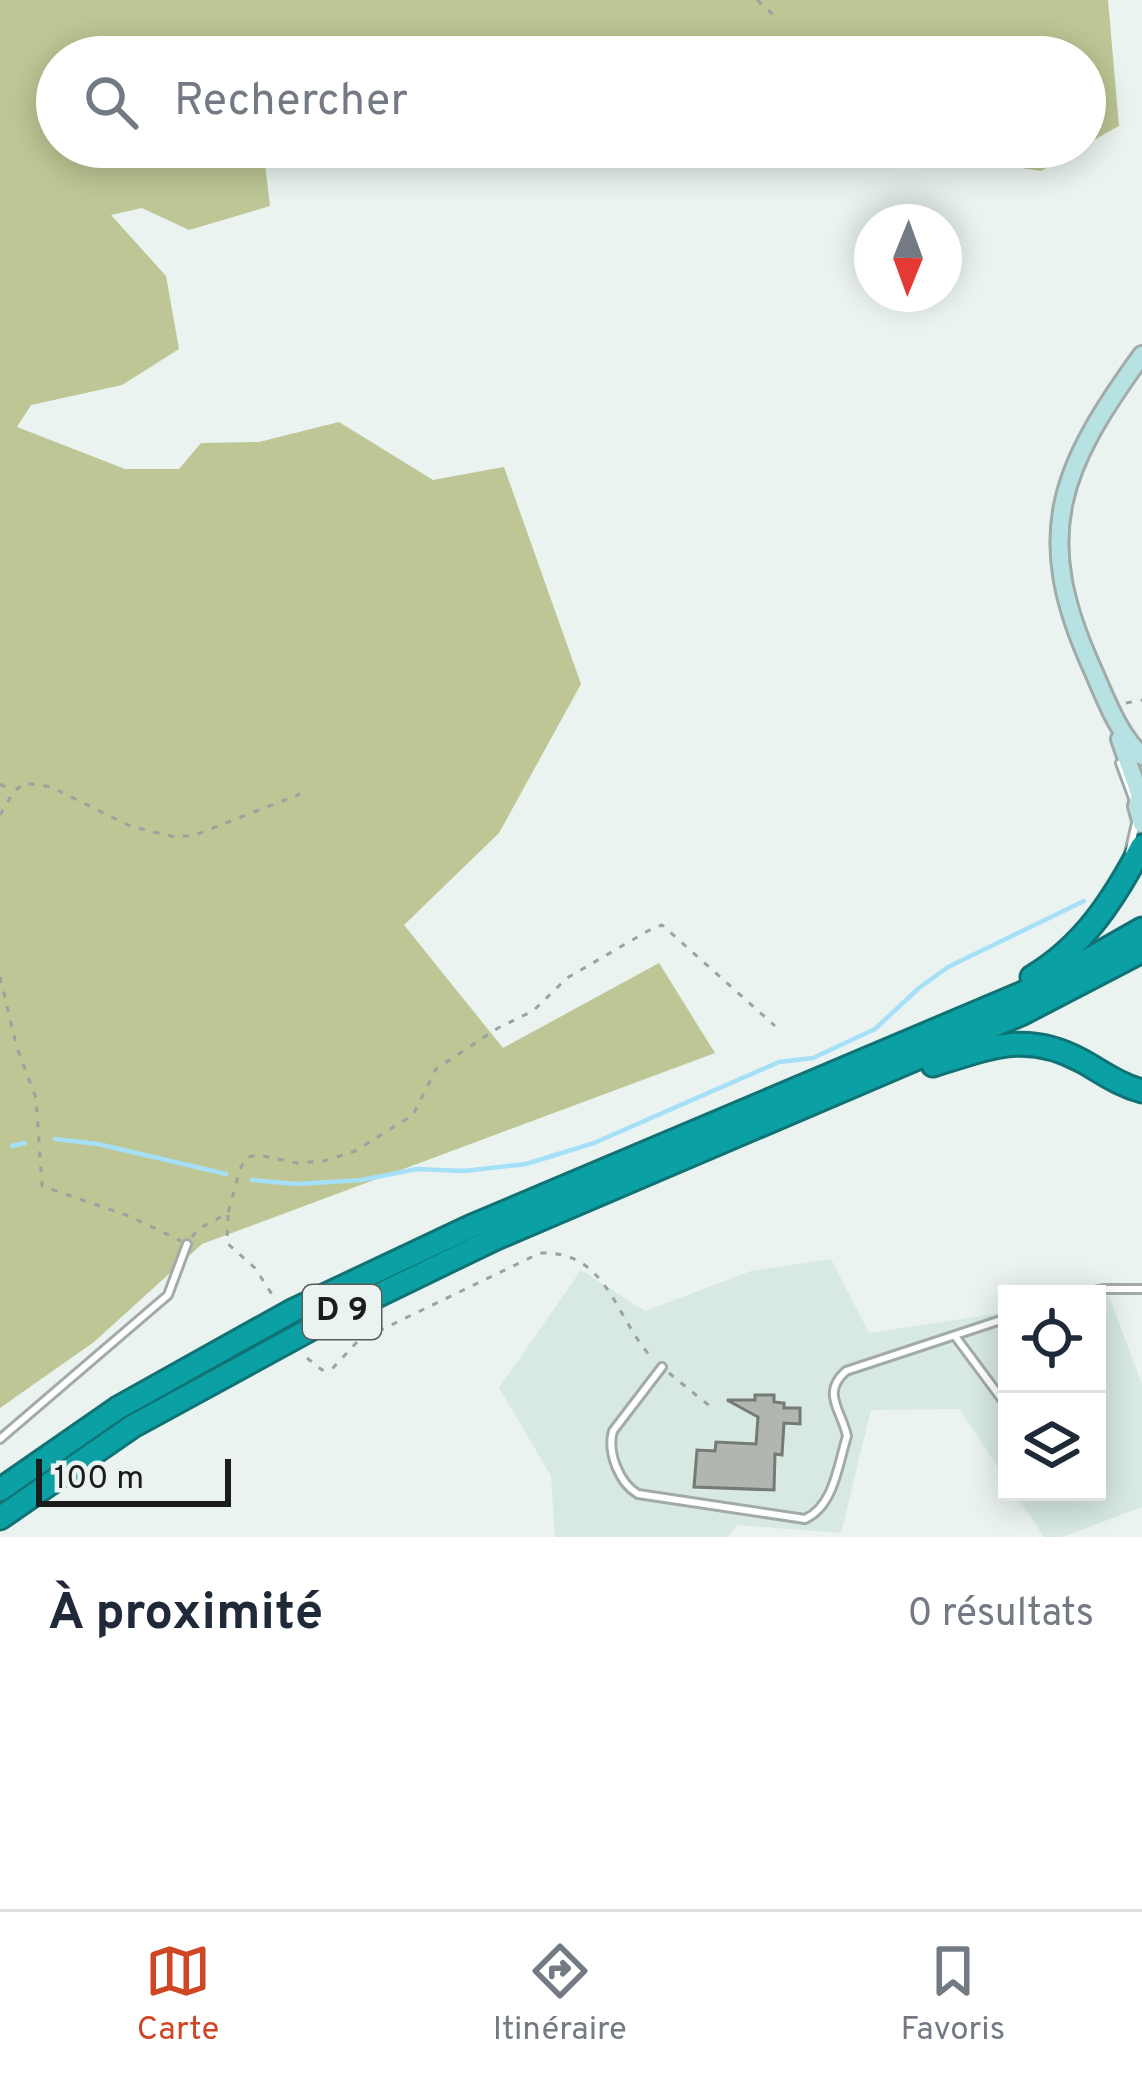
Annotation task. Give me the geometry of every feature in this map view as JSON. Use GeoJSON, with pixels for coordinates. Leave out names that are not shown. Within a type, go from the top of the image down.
{"type":"FeatureCollection","features":[{"type":"Feature","properties":{"kind":"highway"},"geometry":{"type":"LineString","coordinates":[[793,1090],[1054,964],[1089,930],[1142,846]]}},
{"type":"Feature","properties":{"kind":"highway","name":"D 9"},"geometry":{"type":"LineString","coordinates":[[0,1490],[118,1408],[292,1311],[470,1227],[1048,982],[1142,928]]}},
{"type":"Feature","properties":{"kind":"highway","name":"D 9"},"geometry":{"type":"LineString","coordinates":[[0,1518],[133,1426],[280,1343],[494,1239],[1024,1013],[1142,951]]}},
{"type":"Feature","properties":{"kind":"highway"},"geometry":{"type":"LineString","coordinates":[[708,1150],[920,1069],[1011,1043],[1059,1050],[1142,1091]]}},
{"type":"Feature","properties":{"kind":"highway"},"geometry":{"type":"LineString","coordinates":[[0,1535],[280,1343]]}},
{"type":"Feature","properties":{"kind":"street"},"geometry":{"type":"LineString","coordinates":[[1140,806],[1111,710],[1067,605],[1060,532],[1063,501],[1079,449],[1142,355]]}},
{"type":"Feature","properties":{"kind":"street"},"geometry":{"type":"LineString","coordinates":[[1111,710],[1142,756]]}},
{"type":"Feature","properties":{"kind":"lane"},"geometry":{"type":"LineString","coordinates":[[1123,882],[1140,806]]}},
{"type":"Feature","properties":{"kind":"lane"},"geometry":{"type":"LineString","coordinates":[[0,1439],[168,1295],[188,1244]]}},
{"type":"Feature","properties":{"kind":"lane"},"geometry":{"type":"LineString","coordinates":[[1106,1289],[1142,1289]]}},
{"type":"Feature","properties":{"kind":"lane"},"geometry":{"type":"LineString","coordinates":[[662,1367],[613,1431],[610,1442],[610,1452],[629,1490],[805,1519],[826,1503],[847,1436],[831,1399],[836,1380],[846,1371],[998,1321]]}},
{"type":"Feature","properties":{"kind":"lane"},"geometry":{"type":"LineString","coordinates":[[955,1335],[998,1394]]}},
{"type":"Feature","properties":{"kind":"path"},"geometry":{"type":"LineString","coordinates":[[757,0],[779,20]]}},
{"type":"Feature","properties":{"kind":"path"},"geometry":{"type":"LineString","coordinates":[[1111,710],[1142,700]]}},
{"type":"Feature","properties":{"kind":"path"},"geometry":{"type":"LineString","coordinates":[[0,815],[14,791],[26,783],[51,787],[130,826],[175,837],[195,835],[300,794]]}},
{"type":"Feature","properties":{"kind":"path"},"geometry":{"type":"LineString","coordinates":[[0,784],[14,791]]}},
{"type":"Feature","properties":{"kind":"path"},"geometry":{"type":"LineString","coordinates":[[273,1296],[255,1268],[226,1243],[228,1213],[248,1157],[258,1154],[297,1163],[355,1151],[413,1115],[436,1069],[533,1012],[567,978],[653,928],[662,926],[775,1026]]}},
{"type":"Feature","properties":{"kind":"path"},"geometry":{"type":"LineString","coordinates":[[0,977],[17,1048],[36,1098],[42,1186],[129,1216],[188,1244],[198,1229],[228,1213]]}},
{"type":"Feature","properties":{"kind":"path"},"geometry":{"type":"LineString","coordinates":[[307,1358],[322,1370],[332,1369],[358,1341],[540,1253],[555,1252],[597,1272],[639,1344],[712,1408]]}},
{"type":"Feature","properties":{"kind":"shaded area"},"geometry":{"type":"Polygon","coordinates":[[[831,1259],[869,1333],[998,1313],[998,1468],[959,1409],[871,1410],[841,1533],[737,1525],[728,1537],[555,1537],[551,1476],[499,1388],[581,1270],[645,1311],[751,1271],[831,1259]]]}},
{"type":"Feature","properties":{"kind":"shaded area"},"geometry":{"type":"Polygon","coordinates":[[[1106,1296],[1142,1384],[1142,1507],[1062,1537],[1044,1537],[1020,1501],[1106,1501],[1106,1296]]]}},
{"type":"Feature","properties":{"kind":"green space"},"geometry":{"type":"Polygon","coordinates":[[[0,0],[1108,0],[1119,126],[1106,133],[1106,36],[36,36],[36,168],[265,168],[270,206],[189,230],[142,208],[111,215],[166,276],[179,349],[122,385],[31,405],[17,427],[125,469],[179,469],[201,443],[259,442],[339,422],[433,480],[504,467],[581,684],[499,833],[404,925],[503,1048],[659,963],[715,1053],[202,1244],[94,1342],[0,1408],[0,0]]]}},
{"type":"Feature","properties":{"kind":"building"},"geometry":{"type":"Polygon","coordinates":[[[755,1395],[774,1395],[774,1402],[784,1403],[784,1408],[800,1408],[800,1424],[784,1423],[782,1455],[775,1454],[774,1490],[694,1487],[697,1450],[715,1451],[716,1442],[756,1444],[758,1417],[727,1400],[755,1400],[755,1395]]]}},
{"type":"Feature","properties":{"kind":"waterway"},"geometry":{"type":"LineString","coordinates":[[252,1180],[297,1184],[361,1180],[417,1169],[464,1171],[526,1164],[594,1143],[779,1062],[813,1058],[875,1029],[948,967],[1084,901]]}},
{"type":"Feature","properties":{"kind":"waterway"},"geometry":{"type":"LineString","coordinates":[[55,1139],[98,1144],[226,1174]]}},
{"type":"Feature","properties":{"kind":"waterway"},"geometry":{"type":"LineString","coordinates":[[12,1146],[25,1143]]}}]}
